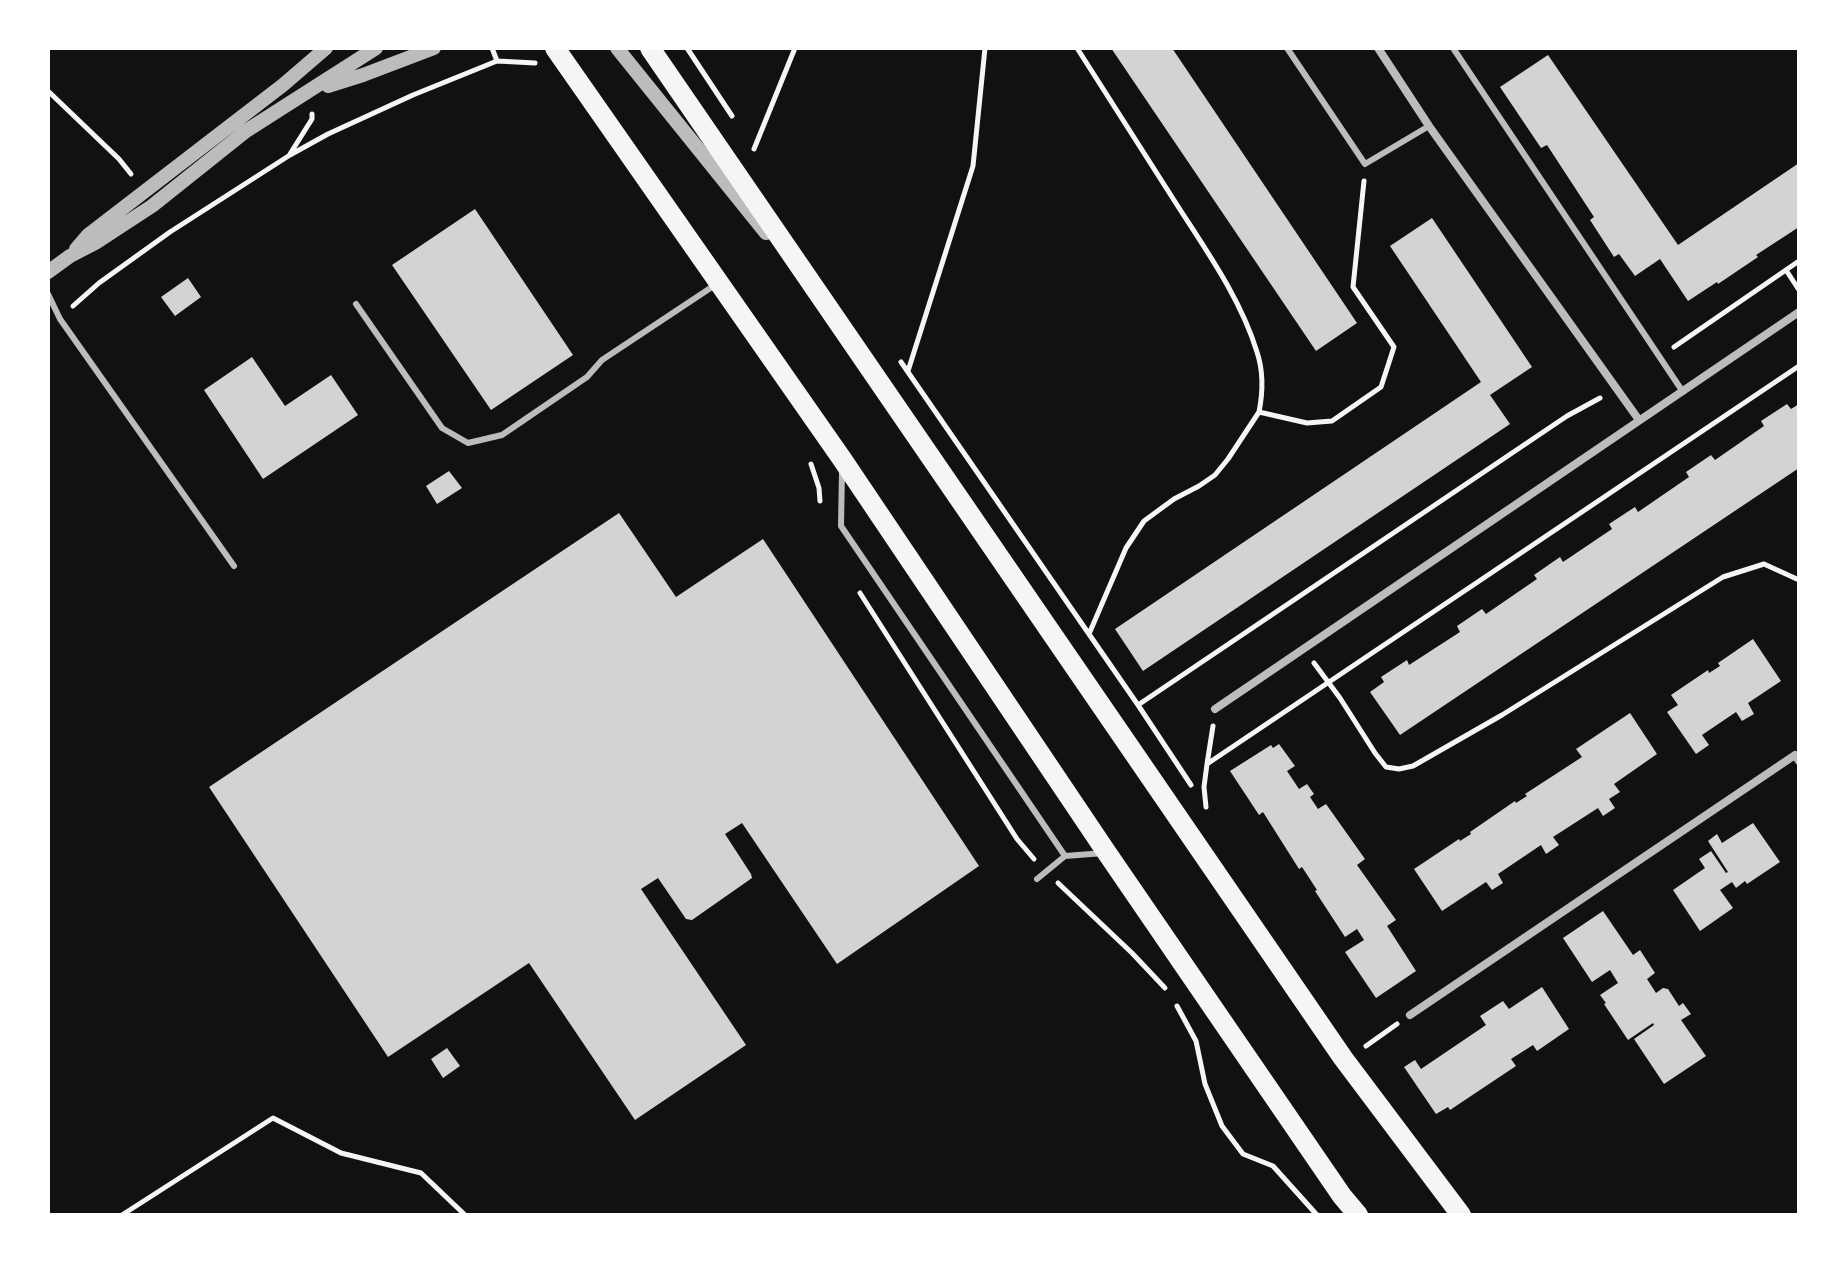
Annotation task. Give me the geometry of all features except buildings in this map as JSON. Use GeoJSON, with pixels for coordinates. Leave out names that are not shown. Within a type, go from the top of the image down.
{"type":"FeatureCollection","features":[{"type":"Feature","properties":{"kind":"main road"},"geometry":{"type":"LineString","coordinates":[[555,48],[842,459],[1107,853],[1358,1215]]}},
{"type":"Feature","properties":{"kind":"main road"},"geometry":{"type":"LineString","coordinates":[[650,48],[1343,1058],[1461,1215]]}},
{"type":"Feature","properties":{"kind":"street"},"geometry":{"type":"LineString","coordinates":[[310,62],[319,48]]}},
{"type":"Feature","properties":{"kind":"street"},"geometry":{"type":"LineString","coordinates":[[70,256],[88,235],[283,85],[326,48]]}},
{"type":"Feature","properties":{"kind":"street"},"geometry":{"type":"LineString","coordinates":[[48,272],[152,206],[246,131],[376,48]]}},
{"type":"Feature","properties":{"kind":"street"},"geometry":{"type":"LineString","coordinates":[[312,91],[434,48]]}},
{"type":"Feature","properties":{"kind":"street"},"geometry":{"type":"LineString","coordinates":[[617,48],[830,311]]}},
{"type":"Feature","properties":{"kind":"street"},"geometry":{"type":"LineString","coordinates":[[1380,51],[1429,126],[1639,420]]}},
{"type":"Feature","properties":{"kind":"street"},"geometry":{"type":"LineString","coordinates":[[1215,709],[1799,312]]}},
{"type":"Feature","properties":{"kind":"street"},"geometry":{"type":"LineString","coordinates":[[1410,1015],[1795,755],[1799,761]]}},
{"type":"Feature","properties":{"kind":"lane"},"geometry":{"type":"LineString","coordinates":[[1287,48],[1365,164],[1429,126]]}},
{"type":"Feature","properties":{"kind":"lane"},"geometry":{"type":"LineString","coordinates":[[1380,51],[1390,48]]}},
{"type":"Feature","properties":{"kind":"lane"},"geometry":{"type":"LineString","coordinates":[[1453,48],[1683,392]]}},
{"type":"Feature","properties":{"kind":"lane"},"geometry":{"type":"LineString","coordinates":[[356,304],[442,428],[468,443],[502,435],[587,377],[602,360],[719,283]]}},
{"type":"Feature","properties":{"kind":"lane"},"geometry":{"type":"LineString","coordinates":[[48,294],[60,319],[234,566]]}},
{"type":"Feature","properties":{"kind":"lane"},"geometry":{"type":"LineString","coordinates":[[842,459],[841,526],[1065,856]]}},
{"type":"Feature","properties":{"kind":"lane"},"geometry":{"type":"LineString","coordinates":[[1037,879],[1065,856],[1107,853]]}},
{"type":"Feature","properties":{"kind":"path"},"geometry":{"type":"LineString","coordinates":[[492,48],[497,61]]}},
{"type":"Feature","properties":{"kind":"path"},"geometry":{"type":"LineString","coordinates":[[754,149],[795,48]]}},
{"type":"Feature","properties":{"kind":"path"},"geometry":{"type":"LineString","coordinates":[[908,372],[973,166],[985,48]]}},
{"type":"Feature","properties":{"kind":"path"},"geometry":{"type":"LineString","coordinates":[[1077,48],[1237,304],[1257,351],[1263,393],[1259,412],[1215,475],[1144,521],[1126,548],[1088,634]]}},
{"type":"Feature","properties":{"kind":"path"},"geometry":{"type":"LineString","coordinates":[[60,319],[78,299],[170,232],[328,134],[497,61],[540,62]]}},
{"type":"Feature","properties":{"kind":"path"},"geometry":{"type":"LineString","coordinates":[[48,91],[119,159],[134,178]]}},
{"type":"Feature","properties":{"kind":"path"},"geometry":{"type":"LineString","coordinates":[[1259,412],[1307,423],[1332,421],[1381,387],[1394,347],[1353,287],[1365,164]]}},
{"type":"Feature","properties":{"kind":"path"},"geometry":{"type":"LineString","coordinates":[[1660,357],[1799,261]]}},
{"type":"Feature","properties":{"kind":"path"},"geometry":{"type":"LineString","coordinates":[[1786,270],[1799,290]]}},
{"type":"Feature","properties":{"kind":"path"},"geometry":{"type":"LineString","coordinates":[[1207,764],[1799,366]]}},
{"type":"Feature","properties":{"kind":"path"},"geometry":{"type":"LineString","coordinates":[[1138,705],[1567,416],[1618,388]]}},
{"type":"Feature","properties":{"kind":"path"},"geometry":{"type":"LineString","coordinates":[[809,457],[819,488],[821,512]]}},
{"type":"Feature","properties":{"kind":"path"},"geometry":{"type":"LineString","coordinates":[[1304,648],[1375,753],[1386,767],[1399,769],[1413,766],[1502,715],[1723,577],[1764,564],[1799,580]]}},
{"type":"Feature","properties":{"kind":"path"},"geometry":{"type":"LineString","coordinates":[[859,592],[1017,839],[1046,872],[1170,993]]}},
{"type":"Feature","properties":{"kind":"path"},"geometry":{"type":"LineString","coordinates":[[1206,807],[1204,787],[1215,709]]}},
{"type":"Feature","properties":{"kind":"path"},"geometry":{"type":"LineString","coordinates":[[1176,1005],[1196,1041],[1205,1084],[1222,1126],[1243,1154],[1273,1166],[1317,1215]]}},
{"type":"Feature","properties":{"kind":"path"},"geometry":{"type":"LineString","coordinates":[[1365,1046],[1410,1015]]}},
{"type":"Feature","properties":{"kind":"path"},"geometry":{"type":"LineString","coordinates":[[122,1215],[273,1118],[341,1153],[421,1173],[465,1215]]}}]}
